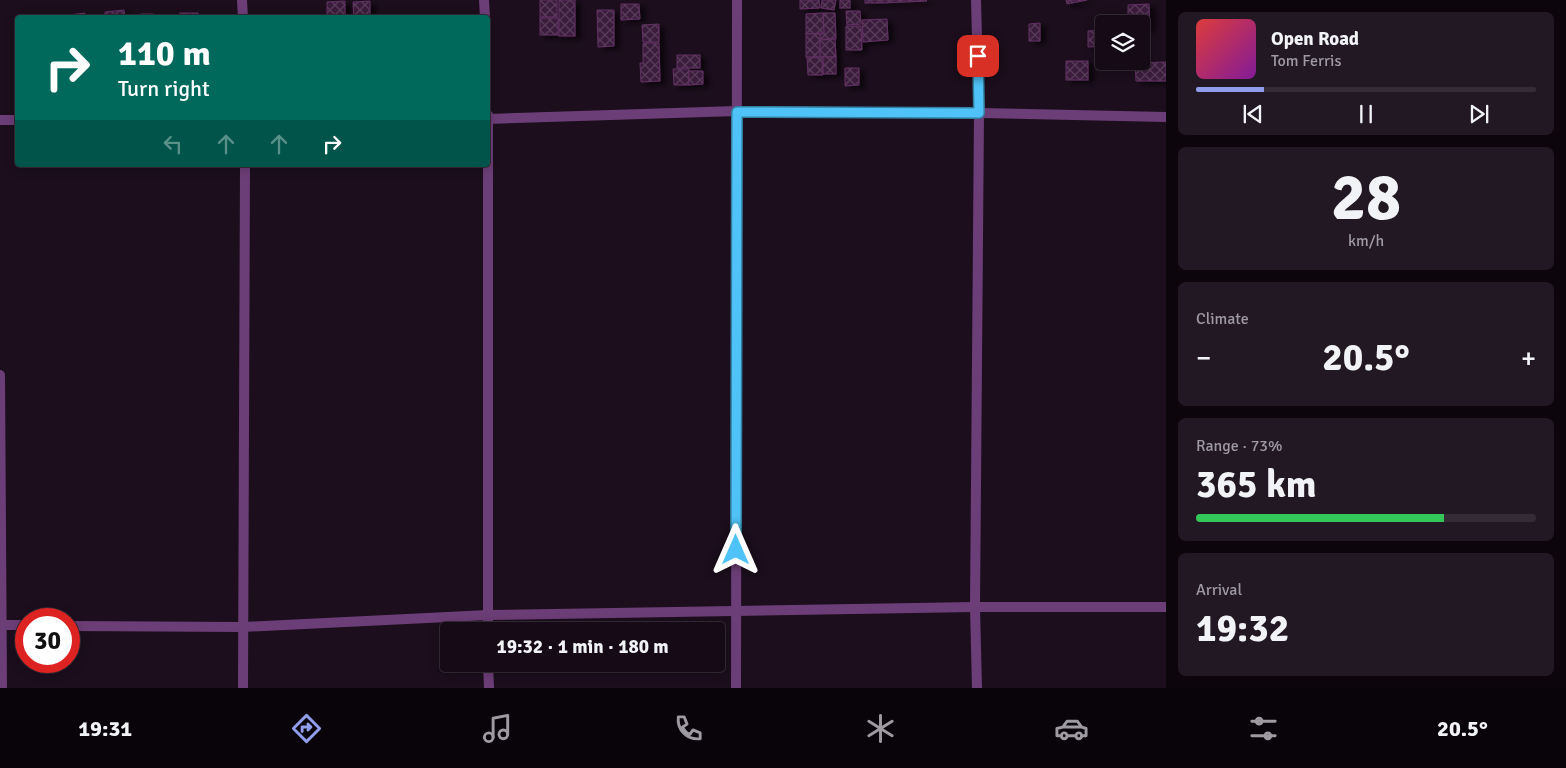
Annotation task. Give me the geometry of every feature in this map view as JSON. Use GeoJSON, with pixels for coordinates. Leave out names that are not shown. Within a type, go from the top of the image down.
{"type":"FeatureCollection","features":[{"type":"Feature","properties":{"kind":"street"},"geometry":{"type":"LineString","coordinates":[[242,0],[243,15]]}},
{"type":"Feature","properties":{"kind":"street"},"geometry":{"type":"LineString","coordinates":[[484,0],[485,15]]}},
{"type":"Feature","properties":{"kind":"street"},"geometry":{"type":"LineString","coordinates":[[736,688],[737,0]]}},
{"type":"Feature","properties":{"kind":"street"},"geometry":{"type":"LineString","coordinates":[[976,0],[979,113],[975,607],[977,688]]}},
{"type":"Feature","properties":{"kind":"street"},"geometry":{"type":"LineString","coordinates":[[490,119],[737,112],[979,113],[1166,117]]}},
{"type":"Feature","properties":{"kind":"street"},"geometry":{"type":"LineString","coordinates":[[0,120],[15,120]]}},
{"type":"Feature","properties":{"kind":"street"},"geometry":{"type":"LineString","coordinates":[[243,688],[245,167]]}},
{"type":"Feature","properties":{"kind":"street"},"geometry":{"type":"LineString","coordinates":[[488,167],[488,622]]}},
{"type":"Feature","properties":{"kind":"street"},"geometry":{"type":"LineString","coordinates":[[0,376],[2,688]]}},
{"type":"Feature","properties":{"kind":"street"},"geometry":{"type":"LineString","coordinates":[[80,626],[243,627],[488,615],[735,610],[1166,607]]}},
{"type":"Feature","properties":{"kind":"street"},"geometry":{"type":"LineString","coordinates":[[1,625],[15,625]]}},
{"type":"Feature","properties":{"kind":"street"},"geometry":{"type":"LineString","coordinates":[[488,672],[489,688]]}},
{"type":"Feature","properties":{"kind":"building"},"geometry":{"type":"Polygon","coordinates":[[[540,0],[557,0],[557,17],[540,17],[540,0]]]}},
{"type":"Feature","properties":{"kind":"building"},"geometry":{"type":"Polygon","coordinates":[[[559,0],[575,0],[575,36],[559,36],[559,0]]]}},
{"type":"Feature","properties":{"kind":"building"},"geometry":{"type":"Polygon","coordinates":[[[800,0],[819,0],[820,8],[800,9],[800,0]]]}},
{"type":"Feature","properties":{"kind":"building"},"geometry":{"type":"Polygon","coordinates":[[[822,0],[836,0],[834,10],[821,8],[822,0]]]}},
{"type":"Feature","properties":{"kind":"building"},"geometry":{"type":"Polygon","coordinates":[[[840,0],[850,0],[850,8],[840,8],[840,0]]]}},
{"type":"Feature","properties":{"kind":"building"},"geometry":{"type":"Polygon","coordinates":[[[865,0],[881,0],[881,3],[865,3],[865,0]]]}},
{"type":"Feature","properties":{"kind":"building"},"geometry":{"type":"Polygon","coordinates":[[[882,0],[926,0],[927,1],[882,3],[882,0]]]}},
{"type":"Feature","properties":{"kind":"building"},"geometry":{"type":"Polygon","coordinates":[[[1066,0],[1087,0],[1067,4],[1066,0]]]}},
{"type":"Feature","properties":{"kind":"building"},"geometry":{"type":"Polygon","coordinates":[[[345,1],[345,15],[327,15],[327,2],[345,1]]]}},
{"type":"Feature","properties":{"kind":"building"},"geometry":{"type":"Polygon","coordinates":[[[370,1],[370,15],[354,15],[353,2],[370,1]]]}},
{"type":"Feature","properties":{"kind":"building"},"geometry":{"type":"Polygon","coordinates":[[[621,4],[639,4],[640,19],[621,20],[621,4]]]}},
{"type":"Feature","properties":{"kind":"building"},"geometry":{"type":"Polygon","coordinates":[[[1149,4],[1149,15],[1128,15],[1128,5],[1149,4]]]}},
{"type":"Feature","properties":{"kind":"building"},"geometry":{"type":"Polygon","coordinates":[[[124,10],[125,15],[105,15],[105,12],[124,10]]]}},
{"type":"Feature","properties":{"kind":"building"},"geometry":{"type":"Polygon","coordinates":[[[597,10],[614,10],[614,46],[598,47],[597,10]]]}},
{"type":"Feature","properties":{"kind":"building"},"geometry":{"type":"Polygon","coordinates":[[[846,11],[860,11],[861,24],[847,25],[846,11]]]}},
{"type":"Feature","properties":{"kind":"building"},"geometry":{"type":"Polygon","coordinates":[[[85,13],[85,15],[68,15],[85,13]]]}},
{"type":"Feature","properties":{"kind":"building"},"geometry":{"type":"Polygon","coordinates":[[[180,13],[198,13],[198,15],[180,15],[180,13]]]}},
{"type":"Feature","properties":{"kind":"building"},"geometry":{"type":"Polygon","coordinates":[[[823,13],[835,13],[836,39],[820,39],[820,34],[824,34],[823,13]]]}},
{"type":"Feature","properties":{"kind":"building"},"geometry":{"type":"Polygon","coordinates":[[[823,13],[824,33],[806,34],[806,14],[823,13]]]}},
{"type":"Feature","properties":{"kind":"building"},"geometry":{"type":"Polygon","coordinates":[[[540,18],[558,18],[558,35],[540,35],[540,18]]]}},
{"type":"Feature","properties":{"kind":"building"},"geometry":{"type":"Polygon","coordinates":[[[887,19],[888,40],[863,42],[862,20],[887,19]]]}},
{"type":"Feature","properties":{"kind":"building"},"geometry":{"type":"Polygon","coordinates":[[[1040,23],[1040,41],[1029,41],[1029,24],[1040,23]]]}},
{"type":"Feature","properties":{"kind":"building"},"geometry":{"type":"Polygon","coordinates":[[[659,24],[659,42],[643,42],[642,25],[659,24]]]}},
{"type":"Feature","properties":{"kind":"building"},"geometry":{"type":"Polygon","coordinates":[[[846,26],[861,26],[862,50],[846,50],[846,26]]]}},
{"type":"Feature","properties":{"kind":"building"},"geometry":{"type":"Polygon","coordinates":[[[1088,31],[1095,31],[1095,47],[1088,47],[1088,31]]]}},
{"type":"Feature","properties":{"kind":"building"},"geometry":{"type":"Polygon","coordinates":[[[806,34],[820,34],[820,57],[806,57],[806,34]]]}},
{"type":"Feature","properties":{"kind":"building"},"geometry":{"type":"Polygon","coordinates":[[[835,39],[836,57],[820,57],[820,40],[835,39]]]}},
{"type":"Feature","properties":{"kind":"building"},"geometry":{"type":"Polygon","coordinates":[[[643,43],[659,43],[660,81],[641,82],[640,63],[643,63],[643,43]]]}},
{"type":"Feature","properties":{"kind":"building"},"geometry":{"type":"Polygon","coordinates":[[[677,55],[700,55],[700,68],[677,68],[677,55]]]}},
{"type":"Feature","properties":{"kind":"building"},"geometry":{"type":"Polygon","coordinates":[[[822,57],[823,75],[808,75],[807,58],[822,57]]]}},
{"type":"Feature","properties":{"kind":"building"},"geometry":{"type":"Polygon","coordinates":[[[823,57],[836,57],[836,74],[823,74],[823,57]]]}},
{"type":"Feature","properties":{"kind":"building"},"geometry":{"type":"Polygon","coordinates":[[[1066,61],[1088,61],[1088,80],[1066,80],[1066,61]]]}},
{"type":"Feature","properties":{"kind":"building"},"geometry":{"type":"Polygon","coordinates":[[[1166,62],[1166,81],[1136,81],[1135,70],[1150,70],[1150,63],[1166,62]]]}},
{"type":"Feature","properties":{"kind":"building"},"geometry":{"type":"Polygon","coordinates":[[[845,68],[859,68],[859,85],[845,86],[845,68]]]}},
{"type":"Feature","properties":{"kind":"building"},"geometry":{"type":"Polygon","coordinates":[[[673,69],[689,69],[689,85],[674,85],[673,69]]]}},
{"type":"Feature","properties":{"kind":"building"},"geometry":{"type":"Polygon","coordinates":[[[689,71],[703,71],[703,84],[689,85],[689,71]]]}},
{"type":"Feature","properties":{"kind":"route"},"geometry":{"type":"LineString","coordinates":[[736,550],[737,112],[979,113],[978,56]]}}]}
